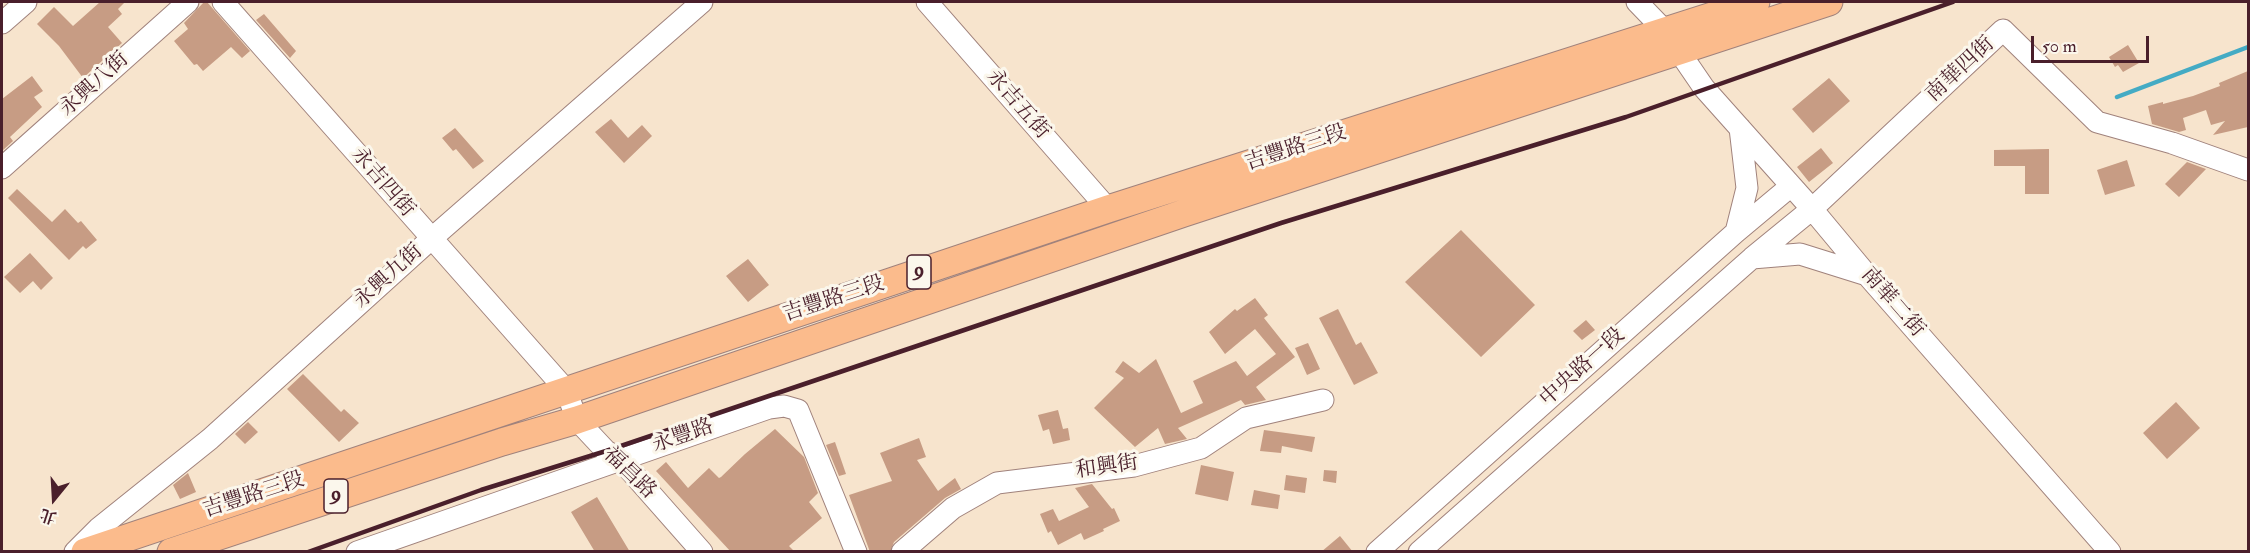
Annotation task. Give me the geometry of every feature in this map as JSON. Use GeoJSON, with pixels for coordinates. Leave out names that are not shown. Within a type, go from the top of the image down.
{"type":"FeatureCollection","features":[{"type":"Feature","properties":{"kind":"main road","name":"吉豐路三段"},"geometry":{"type":"LineString","coordinates":[[171,552],[406,473],[577,420],[1184,213],[1672,41],[1756,2]]}},
{"type":"Feature","properties":{"kind":"main road","name":"吉豐路三段"},"geometry":{"type":"LineString","coordinates":[[85,552],[1108,209],[1672,41],[1829,2]]}},
{"type":"Feature","properties":{"kind":"street"},"geometry":{"type":"LineString","coordinates":[[2,23],[26,2]]}},
{"type":"Feature","properties":{"kind":"street","name":"永興八街"},"geometry":{"type":"LineString","coordinates":[[2,168],[188,2]]}},
{"type":"Feature","properties":{"kind":"street","name":"永吉四街"},"geometry":{"type":"LineString","coordinates":[[223,2],[566,390]]}},
{"type":"Feature","properties":{"kind":"street","name":"永興九街"},"geometry":{"type":"LineString","coordinates":[[75,552],[99,528],[210,440],[431,239],[702,2]]}},
{"type":"Feature","properties":{"kind":"street","name":"永吉五街"},"geometry":{"type":"LineString","coordinates":[[927,2],[1108,209]]}},
{"type":"Feature","properties":{"kind":"street","name":"南華二街"},"geometry":{"type":"LineString","coordinates":[[1637,2],[1672,41],[1704,88],[2110,552]]}},
{"type":"Feature","properties":{"kind":"street","name":"南華四街"},"geometry":{"type":"LineString","coordinates":[[1812,209],[2003,30],[2097,122],[2172,143],[2248,170]]}},
{"type":"Feature","properties":{"kind":"street"},"geometry":{"type":"LineString","coordinates":[[1736,232],[1747,188],[1740,128]]}},
{"type":"Feature","properties":{"kind":"street","name":"中央路一段"},"geometry":{"type":"LineString","coordinates":[[1391,547],[1736,232],[1791,186]]}},
{"type":"Feature","properties":{"kind":"street","name":"中央路一段"},"geometry":{"type":"LineString","coordinates":[[1419,552],[1752,258],[1812,209]]}},
{"type":"Feature","properties":{"kind":"street"},"geometry":{"type":"LineString","coordinates":[[1752,258],[1800,254],[1868,275]]}},
{"type":"Feature","properties":{"kind":"street","name":"福昌路"},"geometry":{"type":"LineString","coordinates":[[566,390],[577,420],[606,451],[620,459],[702,552]]}},
{"type":"Feature","properties":{"kind":"street","name":"和興街"},"geometry":{"type":"LineString","coordinates":[[902,552],[953,508],[997,483],[1134,466],[1201,448],[1246,418],[1323,400]]}},
{"type":"Feature","properties":{"kind":"street","name":"永豐路"},"geometry":{"type":"LineString","coordinates":[[357,552],[769,408],[784,406],[798,410],[856,552]]}},
{"type":"Feature","properties":{"kind":"building"},"geometry":{"type":"Polygon","coordinates":[[[100,2],[125,2],[118,9],[122,14],[108,27],[122,43],[83,78],[59,46],[37,24],[54,7],[73,26],[100,2]]]}},
{"type":"Feature","properties":{"kind":"building"},"geometry":{"type":"Polygon","coordinates":[[[204,2],[207,2],[250,51],[242,58],[231,47],[203,71],[197,64],[194,65],[174,41],[188,29],[184,23],[204,2]]]}},
{"type":"Feature","properties":{"kind":"building"},"geometry":{"type":"Polygon","coordinates":[[[264,14],[296,51],[290,58],[256,20],[264,14]]]}},
{"type":"Feature","properties":{"kind":"building"},"geometry":{"type":"Polygon","coordinates":[[[2128,45],[2139,63],[2123,72],[2118,65],[2115,67],[2109,57],[2128,45]]]}},
{"type":"Feature","properties":{"kind":"building"},"geometry":{"type":"Polygon","coordinates":[[[2248,71],[2248,127],[2213,135],[2225,121],[2211,125],[2206,110],[2183,118],[2186,130],[2179,132],[2152,124],[2148,106],[2193,96],[2220,86],[2219,83],[2248,71]]]}},
{"type":"Feature","properties":{"kind":"building"},"geometry":{"type":"Polygon","coordinates":[[[32,76],[43,91],[34,97],[42,107],[10,137],[13,141],[2,151],[2,99],[32,76]]]}},
{"type":"Feature","properties":{"kind":"building"},"geometry":{"type":"Polygon","coordinates":[[[1829,78],[1850,101],[1813,133],[1792,109],[1829,78]]]}},
{"type":"Feature","properties":{"kind":"building"},"geometry":{"type":"Polygon","coordinates":[[[611,119],[628,138],[642,125],[652,136],[624,163],[595,132],[611,119]]]}},
{"type":"Feature","properties":{"kind":"building"},"geometry":{"type":"Polygon","coordinates":[[[455,128],[484,161],[473,169],[456,149],[453,151],[442,138],[455,128]]]}},
{"type":"Feature","properties":{"kind":"building"},"geometry":{"type":"Polygon","coordinates":[[[1821,148],[1833,163],[1809,182],[1797,167],[1821,148]]]}},
{"type":"Feature","properties":{"kind":"building"},"geometry":{"type":"Polygon","coordinates":[[[2049,149],[2049,194],[2025,194],[2025,166],[1994,166],[1994,150],[2049,149]]]}},
{"type":"Feature","properties":{"kind":"building"},"geometry":{"type":"Polygon","coordinates":[[[2127,160],[2135,186],[2105,195],[2097,170],[2127,160]]]}},
{"type":"Feature","properties":{"kind":"building"},"geometry":{"type":"Polygon","coordinates":[[[2187,162],[2206,169],[2179,197],[2165,184],[2187,162]]]}},
{"type":"Feature","properties":{"kind":"building"},"geometry":{"type":"Polygon","coordinates":[[[17,189],[52,222],[65,209],[78,223],[81,221],[97,240],[86,249],[83,246],[69,260],[8,198],[17,189]]]}},
{"type":"Feature","properties":{"kind":"building"},"geometry":{"type":"Polygon","coordinates":[[[1461,230],[1535,305],[1481,357],[1405,282],[1461,230]]]}},
{"type":"Feature","properties":{"kind":"building"},"geometry":{"type":"Polygon","coordinates":[[[30,253],[53,278],[41,290],[33,281],[20,293],[4,277],[30,253]]]}},
{"type":"Feature","properties":{"kind":"building"},"geometry":{"type":"Polygon","coordinates":[[[748,259],[769,285],[748,302],[726,276],[748,259]]]}},
{"type":"Feature","properties":{"kind":"building"},"geometry":{"type":"Polygon","coordinates":[[[1255,298],[1268,315],[1264,318],[1295,357],[1256,387],[1266,400],[1245,405],[1241,400],[1178,428],[1187,439],[1165,444],[1158,428],[1135,447],[1094,408],[1124,378],[1115,372],[1123,361],[1139,373],[1156,359],[1181,413],[1203,403],[1193,381],[1236,361],[1247,376],[1276,354],[1255,329],[1225,354],[1209,332],[1235,309],[1237,311],[1255,298]]]}},
{"type":"Feature","properties":{"kind":"building"},"geometry":{"type":"Polygon","coordinates":[[[1338,309],[1356,345],[1361,342],[1378,373],[1354,385],[1319,318],[1338,309]]]}},
{"type":"Feature","properties":{"kind":"building"},"geometry":{"type":"Polygon","coordinates":[[[1586,320],[1595,330],[1582,340],[1573,331],[1586,320]]]}},
{"type":"Feature","properties":{"kind":"building"},"geometry":{"type":"Polygon","coordinates":[[[1308,343],[1320,369],[1307,375],[1295,348],[1308,343]]]}},
{"type":"Feature","properties":{"kind":"building"},"geometry":{"type":"Polygon","coordinates":[[[303,374],[341,412],[344,409],[359,423],[339,442],[287,389],[303,374]]]}},
{"type":"Feature","properties":{"kind":"building"},"geometry":{"type":"Polygon","coordinates":[[[2176,402],[2200,428],[2167,459],[2143,433],[2176,402]]]}},
{"type":"Feature","properties":{"kind":"building"},"geometry":{"type":"Polygon","coordinates":[[[1058,410],[1063,429],[1068,428],[1070,440],[1053,444],[1049,429],[1043,431],[1038,415],[1058,410]]]}},
{"type":"Feature","properties":{"kind":"building"},"geometry":{"type":"Polygon","coordinates":[[[248,422],[258,432],[245,444],[235,434],[248,422]]]}},
{"type":"Feature","properties":{"kind":"building"},"geometry":{"type":"Polygon","coordinates":[[[775,429],[804,457],[818,493],[809,502],[822,518],[789,546],[795,552],[731,552],[656,471],[666,462],[688,488],[709,468],[719,478],[775,429]]]}},
{"type":"Feature","properties":{"kind":"building"},"geometry":{"type":"Polygon","coordinates":[[[1264,430],[1315,437],[1312,452],[1282,446],[1281,453],[1260,451],[1264,430]]]}},
{"type":"Feature","properties":{"kind":"building"},"geometry":{"type":"Polygon","coordinates":[[[919,438],[926,457],[917,460],[938,491],[955,478],[961,489],[945,498],[894,542],[890,552],[870,552],[849,495],[892,481],[880,453],[919,438]]]}},
{"type":"Feature","properties":{"kind":"building"},"geometry":{"type":"Polygon","coordinates":[[[835,442],[846,474],[839,476],[826,445],[835,442]]]}},
{"type":"Feature","properties":{"kind":"building"},"geometry":{"type":"Polygon","coordinates":[[[1201,465],[1234,472],[1228,501],[1195,494],[1201,465]]]}},
{"type":"Feature","properties":{"kind":"building"},"geometry":{"type":"Polygon","coordinates":[[[1324,470],[1337,471],[1336,483],[1323,481],[1324,470]]]}},
{"type":"Feature","properties":{"kind":"building"},"geometry":{"type":"Polygon","coordinates":[[[188,473],[196,492],[180,499],[173,485],[188,473]]]}},
{"type":"Feature","properties":{"kind":"building"},"geometry":{"type":"Polygon","coordinates":[[[1286,475],[1307,478],[1305,493],[1284,490],[1286,475]]]}},
{"type":"Feature","properties":{"kind":"building"},"geometry":{"type":"Polygon","coordinates":[[[1092,484],[1112,509],[1114,508],[1120,521],[1084,540],[1081,533],[1058,545],[1051,531],[1048,533],[1040,514],[1053,509],[1059,521],[1089,507],[1075,488],[1092,484]]]}},
{"type":"Feature","properties":{"kind":"building"},"geometry":{"type":"Polygon","coordinates":[[[1254,490],[1280,495],[1278,509],[1251,505],[1254,490]]]}},
{"type":"Feature","properties":{"kind":"building"},"geometry":{"type":"Polygon","coordinates":[[[597,497],[630,552],[595,552],[571,512],[597,497]]]}},
{"type":"Feature","properties":{"kind":"building"},"geometry":{"type":"Polygon","coordinates":[[[1340,536],[1353,552],[1321,552],[1340,536]]]}},
{"type":"Feature","properties":{"kind":"waterway"},"geometry":{"type":"LineString","coordinates":[[2117,97],[2248,47]]}},
{"type":"Feature","properties":{"kind":"railway"},"geometry":{"type":"LineString","coordinates":[[308,552],[481,490],[606,451],[1281,223],[1626,117],[1953,2]]}}]}
